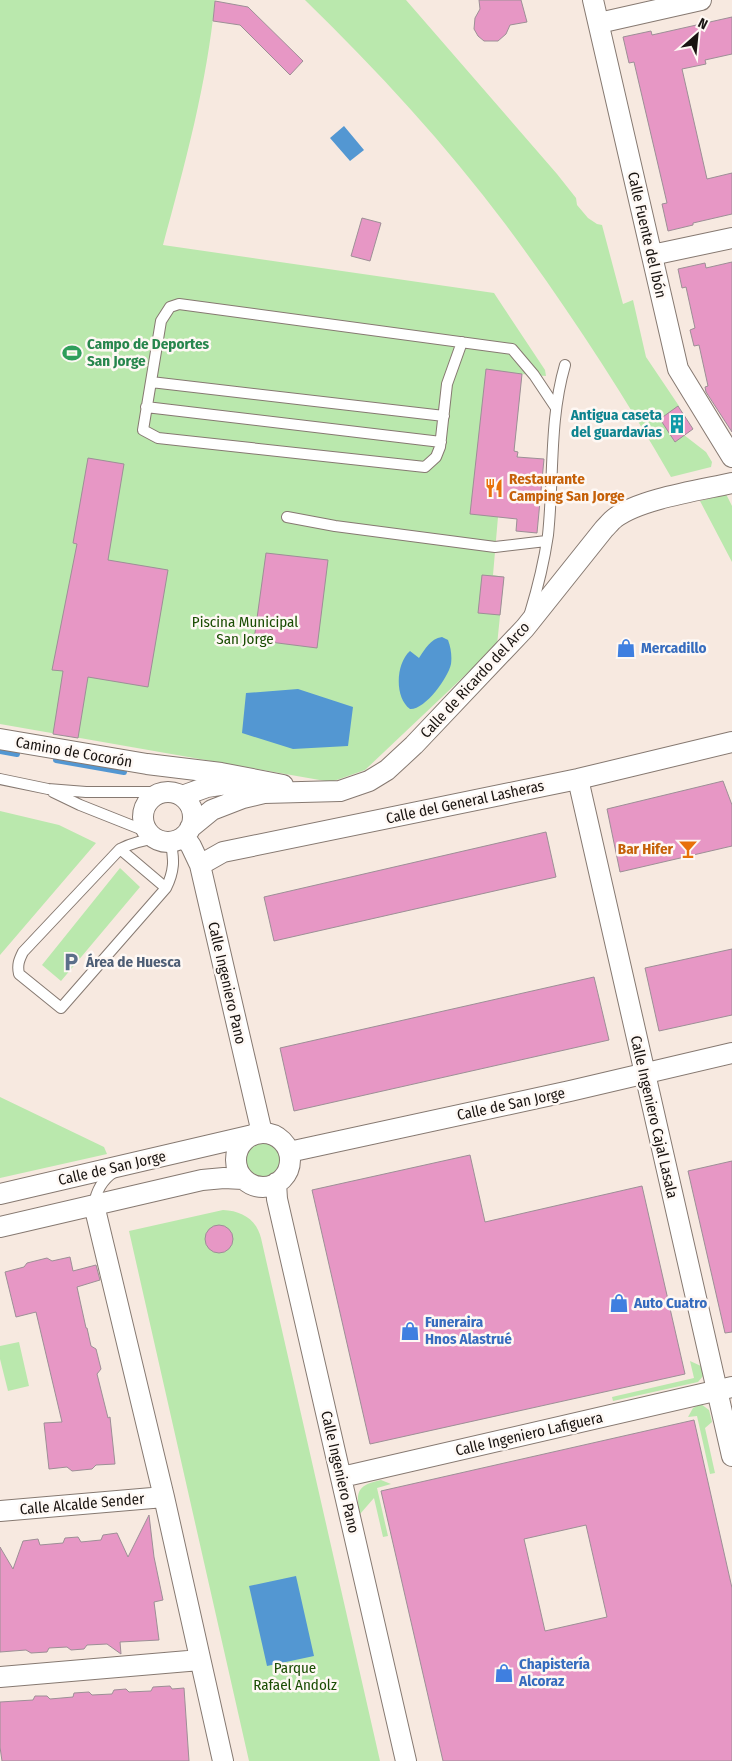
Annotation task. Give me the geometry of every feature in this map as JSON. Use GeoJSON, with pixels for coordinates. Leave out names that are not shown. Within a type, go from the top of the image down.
{"type":"FeatureCollection","features":[{"type":"Feature","properties":{"kind":"street","name":"Calle Fuente del Ibón"},"geometry":{"type":"LineString","coordinates":[[593,0],[678,370],[732,457]]}},
{"type":"Feature","properties":{"kind":"street"},"geometry":{"type":"LineString","coordinates":[[599,23],[701,0]]}},
{"type":"Feature","properties":{"kind":"street"},"geometry":{"type":"LineString","coordinates":[[652,255],[732,238]]}},
{"type":"Feature","properties":{"kind":"street","name":"Calle de Ricardo del Arco"},"geometry":{"type":"LineString","coordinates":[[170,835],[212,810],[243,798],[264,793],[340,791],[354,788],[387,770],[414,745],[525,628],[585,551],[616,517],[632,508],[648,503],[732,483]]}},
{"type":"Feature","properties":{"kind":"street","name":"Camino de Cocorón"},"geometry":{"type":"LineString","coordinates":[[0,739],[147,764],[221,773],[312,791]]}},
{"type":"Feature","properties":{"kind":"street","name":"Calle del General Lasheras"},"geometry":{"type":"LineString","coordinates":[[200,865],[223,852],[578,779],[732,742]]}},
{"type":"Feature","properties":{"kind":"street","name":"Camino de Cocorón"},"geometry":{"type":"LineString","coordinates":[[147,764],[156,769],[171,793],[232,782],[258,780]]}},
{"type":"Feature","properties":{"kind":"street","name":"Calle Ingeniero Cajal Lasala"},"geometry":{"type":"LineString","coordinates":[[578,779],[644,1074],[725,1389],[732,1456]]}},
{"type":"Feature","properties":{"kind":"street"},"geometry":{"type":"LineString","coordinates":[[171,793],[191,808],[193,818],[170,835],[142,818],[144,808],[150,799],[171,793]]}},
{"type":"Feature","properties":{"kind":"street","name":"Calle Ingeniero Pano"},"geometry":{"type":"LineString","coordinates":[[170,835],[194,851],[200,865],[257,1134]]}},
{"type":"Feature","properties":{"kind":"street","name":"Calle de San Jorge"},"geometry":{"type":"LineString","coordinates":[[289,1152],[732,1053]]}},
{"type":"Feature","properties":{"kind":"street"},"geometry":{"type":"LineString","coordinates":[[257,1134],[270,1134],[278,1138],[285,1144],[289,1152],[288,1170],[276,1184],[268,1187],[259,1187],[244,1179],[238,1172],[236,1154],[239,1146],[245,1140],[257,1134]]}},
{"type":"Feature","properties":{"kind":"street","name":"Calle de San Jorge"},"geometry":{"type":"LineString","coordinates":[[0,1194],[257,1134]]}},
{"type":"Feature","properties":{"kind":"street"},"geometry":{"type":"LineString","coordinates":[[0,1227],[202,1180],[244,1179]]}},
{"type":"Feature","properties":{"kind":"street","name":"Calle Ingeniero Pano"},"geometry":{"type":"LineString","coordinates":[[276,1184],[277,1199],[406,1761]]}},
{"type":"Feature","properties":{"kind":"street"},"geometry":{"type":"LineString","coordinates":[[94,1205],[164,1497],[223,1761]]}},
{"type":"Feature","properties":{"kind":"street","name":"Calle Ingeniero Lafiguera"},"geometry":{"type":"LineString","coordinates":[[342,1477],[725,1389]]}},
{"type":"Feature","properties":{"kind":"street","name":"Calle Alcalde Sender"},"geometry":{"type":"LineString","coordinates":[[0,1511],[164,1497]]}},
{"type":"Feature","properties":{"kind":"street"},"geometry":{"type":"LineString","coordinates":[[0,1677],[200,1660]]}},
{"type":"Feature","properties":{"kind":"lane"},"geometry":{"type":"LineString","coordinates":[[462,342],[447,384],[441,442],[436,457],[426,467],[158,438],[143,430],[161,321],[170,307],[179,304],[462,342],[512,349],[534,375],[556,408]]}},
{"type":"Feature","properties":{"kind":"lane"},"geometry":{"type":"LineString","coordinates":[[525,628],[540,580],[546,541],[556,408],[559,386],[565,365]]}},
{"type":"Feature","properties":{"kind":"lane"},"geometry":{"type":"LineString","coordinates":[[151,382],[444,416]]}},
{"type":"Feature","properties":{"kind":"lane"},"geometry":{"type":"LineString","coordinates":[[146,407],[441,442]]}},
{"type":"Feature","properties":{"kind":"lane"},"geometry":{"type":"LineString","coordinates":[[287,517],[335,526],[495,547],[546,541]]}},
{"type":"Feature","properties":{"kind":"lane"},"geometry":{"type":"LineString","coordinates":[[0,779],[48,789],[171,793]]}},
{"type":"Feature","properties":{"kind":"lane"},"geometry":{"type":"LineString","coordinates":[[48,789],[80,805],[170,835]]}},
{"type":"Feature","properties":{"kind":"lane"},"geometry":{"type":"LineString","coordinates":[[170,835],[174,865],[172,877],[166,888],[61,1008],[19,974],[18,967],[23,952],[120,849],[137,841],[170,835]]}},
{"type":"Feature","properties":{"kind":"lane"},"geometry":{"type":"LineString","coordinates":[[120,849],[166,888]]}},
{"type":"Feature","properties":{"kind":"lane"},"geometry":{"type":"LineString","coordinates":[[94,1205],[95,1197],[103,1182],[109,1175],[123,1166]]}},
{"type":"Feature","properties":{"kind":"green space","name":"Piscina Municipal San Jorge"},"geometry":{"type":"Polygon","coordinates":[[[0,0],[215,0],[201,93],[163,245],[494,293],[545,370],[546,376],[522,374],[514,451],[518,452],[511,518],[498,517],[493,575],[504,577],[497,645],[365,770],[331,782],[0,724],[0,0]]]}},
{"type":"Feature","properties":{"kind":"green space"},"geometry":{"type":"Polygon","coordinates":[[[305,0],[406,0],[557,174],[576,198],[577,205],[588,218],[602,225],[623,304],[633,300],[646,357],[679,406],[660,419],[675,441],[684,435],[706,452],[712,462],[711,467],[671,477],[633,412],[550,286],[483,195],[410,109],[305,0]]]}},
{"type":"Feature","properties":{"kind":"green space"},"geometry":{"type":"Polygon","coordinates":[[[726,494],[732,506],[732,562],[700,501],[726,494]]]}},
{"type":"Feature","properties":{"kind":"green space"},"geometry":{"type":"Polygon","coordinates":[[[0,811],[59,825],[96,843],[0,955],[0,811]]]}},
{"type":"Feature","properties":{"kind":"green space"},"geometry":{"type":"Polygon","coordinates":[[[120,868],[140,887],[61,981],[42,965],[120,868]]]}},
{"type":"Feature","properties":{"kind":"green space"},"geometry":{"type":"Polygon","coordinates":[[[0,1097],[104,1147],[107,1154],[0,1178],[0,1097]]]}},
{"type":"Feature","properties":{"kind":"green space"},"geometry":{"type":"Polygon","coordinates":[[[263,1143],[270,1144],[275,1148],[279,1153],[279,1167],[275,1172],[270,1176],[263,1177],[256,1176],[251,1172],[247,1167],[246,1160],[247,1153],[251,1148],[256,1144],[263,1143]]]}},
{"type":"Feature","properties":{"kind":"green space","name":"Parque Rafael Andolz"},"geometry":{"type":"Polygon","coordinates":[[[223,1210],[236,1212],[247,1217],[256,1226],[261,1238],[380,1761],[249,1761],[129,1231],[223,1210]]]}},
{"type":"Feature","properties":{"kind":"green space"},"geometry":{"type":"Polygon","coordinates":[[[19,1342],[29,1386],[8,1391],[0,1359],[0,1346],[19,1342]]]}},
{"type":"Feature","properties":{"kind":"green space"},"geometry":{"type":"Polygon","coordinates":[[[690,1361],[701,1366],[703,1376],[698,1382],[613,1401],[612,1397],[694,1378],[690,1361]]]}},
{"type":"Feature","properties":{"kind":"green space"},"geometry":{"type":"Polygon","coordinates":[[[701,1404],[709,1410],[712,1422],[705,1428],[715,1473],[710,1474],[697,1416],[688,1417],[693,1408],[701,1404]]]}},
{"type":"Feature","properties":{"kind":"green space"},"geometry":{"type":"Polygon","coordinates":[[[381,1480],[391,1484],[377,1488],[388,1536],[383,1537],[374,1498],[360,1514],[358,1500],[358,1494],[363,1487],[381,1480]]]}},
{"type":"Feature","properties":{"kind":"water"},"geometry":{"type":"Polygon","coordinates":[[[344,126],[364,150],[350,161],[330,138],[344,126]]]}},
{"type":"Feature","properties":{"kind":"water"},"geometry":{"type":"Polygon","coordinates":[[[442,637],[448,640],[451,649],[449,670],[441,685],[429,699],[416,708],[410,709],[401,697],[399,689],[400,671],[405,656],[410,651],[419,658],[431,642],[442,637]]]}},
{"type":"Feature","properties":{"kind":"water"},"geometry":{"type":"Polygon","coordinates":[[[298,689],[353,707],[348,746],[293,749],[242,733],[246,693],[298,689]]]}},
{"type":"Feature","properties":{"kind":"water"},"geometry":{"type":"Polygon","coordinates":[[[296,1576],[314,1656],[267,1666],[249,1586],[296,1576]]]}},
{"type":"Feature","properties":{"kind":"building"},"geometry":{"type":"Polygon","coordinates":[[[479,0],[521,0],[527,22],[510,25],[506,34],[498,41],[484,41],[474,29],[475,18],[480,9],[479,0]]]}},
{"type":"Feature","properties":{"kind":"building"},"geometry":{"type":"Polygon","coordinates":[[[215,1],[248,7],[303,61],[290,75],[240,25],[213,21],[215,1]]]}},
{"type":"Feature","properties":{"kind":"building"},"geometry":{"type":"Polygon","coordinates":[[[732,17],[732,54],[705,60],[706,64],[682,69],[707,179],[732,173],[732,214],[668,231],[662,204],[667,203],[634,62],[629,63],[623,37],[651,31],[652,35],[732,17]]]}},
{"type":"Feature","properties":{"kind":"building"},"geometry":{"type":"Polygon","coordinates":[[[362,218],[381,223],[370,261],[351,256],[362,218]]]}},
{"type":"Feature","properties":{"kind":"building"},"geometry":{"type":"Polygon","coordinates":[[[732,262],[732,432],[706,392],[705,387],[708,386],[699,345],[694,346],[690,330],[695,328],[686,287],[682,288],[678,269],[705,263],[706,268],[732,262]]]}},
{"type":"Feature","properties":{"kind":"building"},"geometry":{"type":"Polygon","coordinates":[[[486,369],[522,374],[514,451],[518,452],[517,457],[544,459],[537,533],[516,531],[517,519],[470,514],[486,369]]]}},
{"type":"Feature","properties":{"kind":"building","name":"Antigua caseta del guardavías"},"geometry":{"type":"Polygon","coordinates":[[[678,406],[693,429],[675,442],[660,419],[678,406]]]}},
{"type":"Feature","properties":{"kind":"building"},"geometry":{"type":"Polygon","coordinates":[[[88,458],[124,464],[108,560],[168,570],[148,687],[88,677],[78,738],[53,734],[63,671],[52,670],[77,544],[73,543],[88,458]]]}},
{"type":"Feature","properties":{"kind":"building"},"geometry":{"type":"Polygon","coordinates":[[[266,553],[328,560],[317,648],[254,640],[266,553]]]}},
{"type":"Feature","properties":{"kind":"building"},"geometry":{"type":"Polygon","coordinates":[[[482,575],[504,577],[500,615],[478,613],[482,575]]]}},
{"type":"Feature","properties":{"kind":"building"},"geometry":{"type":"Polygon","coordinates":[[[723,781],[732,805],[732,846],[620,872],[607,809],[723,781]]]}},
{"type":"Feature","properties":{"kind":"building"},"geometry":{"type":"Polygon","coordinates":[[[546,832],[556,877],[274,941],[264,897],[546,832]]]}},
{"type":"Feature","properties":{"kind":"building"},"geometry":{"type":"Polygon","coordinates":[[[732,949],[732,1015],[659,1031],[645,968],[732,949]]]}},
{"type":"Feature","properties":{"kind":"building"},"geometry":{"type":"Polygon","coordinates":[[[594,977],[609,1040],[294,1111],[280,1048],[594,977]]]}},
{"type":"Feature","properties":{"kind":"building"},"geometry":{"type":"Polygon","coordinates":[[[470,1155],[485,1222],[642,1186],[685,1374],[370,1444],[312,1190],[470,1155]]]}},
{"type":"Feature","properties":{"kind":"building"},"geometry":{"type":"Polygon","coordinates":[[[732,1161],[732,1332],[725,1333],[688,1171],[732,1161]]]}},
{"type":"Feature","properties":{"kind":"building"},"geometry":{"type":"Polygon","coordinates":[[[219,1225],[229,1229],[233,1239],[229,1249],[219,1253],[209,1249],[205,1239],[209,1229],[219,1225]]]}},
{"type":"Feature","properties":{"kind":"building"},"geometry":{"type":"Polygon","coordinates":[[[70,1257],[73,1271],[96,1265],[100,1280],[77,1287],[91,1346],[96,1349],[101,1369],[97,1374],[108,1418],[110,1417],[115,1464],[96,1465],[92,1469],[72,1471],[67,1467],[49,1469],[44,1423],[62,1422],[36,1312],[16,1317],[5,1272],[24,1267],[27,1263],[47,1258],[52,1261],[70,1257]]]}},
{"type":"Feature","properties":{"kind":"building"},"geometry":{"type":"Polygon","coordinates":[[[694,1420],[732,1588],[732,1761],[443,1761],[381,1491],[694,1420]],[[586,1525],[524,1539],[545,1631],[607,1617],[586,1525]]]}},
{"type":"Feature","properties":{"kind":"building"},"geometry":{"type":"Polygon","coordinates":[[[149,1515],[154,1557],[163,1600],[154,1602],[159,1640],[120,1642],[121,1654],[107,1644],[87,1645],[84,1649],[71,1650],[67,1647],[49,1648],[47,1652],[31,1653],[26,1650],[0,1652],[0,1547],[13,1569],[23,1541],[38,1539],[40,1545],[63,1543],[65,1538],[78,1537],[81,1542],[101,1540],[103,1535],[117,1533],[128,1557],[149,1515]]]}},
{"type":"Feature","properties":{"kind":"building"},"geometry":{"type":"Polygon","coordinates":[[[170,1686],[172,1689],[184,1688],[189,1761],[2,1761],[0,1747],[0,1702],[33,1700],[35,1696],[47,1696],[50,1699],[73,1697],[74,1693],[89,1692],[92,1695],[112,1694],[114,1690],[126,1689],[129,1692],[151,1691],[153,1687],[170,1686]]]}},
{"type":"Feature","properties":{"kind":"waterway"},"geometry":{"type":"LineString","coordinates":[[0,751],[17,754]]}},
{"type":"Feature","properties":{"kind":"waterway"},"geometry":{"type":"LineString","coordinates":[[56,760],[124,772]]}},
{"type":"Feature","properties":{"kind":"place","name":"Campo de Deportes San Jorge"},"geometry":{"type":"Point","coordinates":[72,353]}},
{"type":"Feature","properties":{"kind":"place","name":"Antigua caseta del guardavías"},"geometry":{"type":"Point","coordinates":[677,424]}},
{"type":"Feature","properties":{"kind":"place","name":"Restaurante Camping San Jorge"},"geometry":{"type":"Point","coordinates":[494,488]}},
{"type":"Feature","properties":{"kind":"place","name":"Mercadillo"},"geometry":{"type":"Point","coordinates":[626,648]}},
{"type":"Feature","properties":{"kind":"place","name":"Bar Hifer"},"geometry":{"type":"Point","coordinates":[688,849]}},
{"type":"Feature","properties":{"kind":"place","name":"Área de Huesca"},"geometry":{"type":"Point","coordinates":[71,962]}},
{"type":"Feature","properties":{"kind":"place","name":"Auto Cuatro"},"geometry":{"type":"Point","coordinates":[619,1303]}},
{"type":"Feature","properties":{"kind":"place","name":"Funeraira Hnos Alastrué"},"geometry":{"type":"Point","coordinates":[410,1331]}},
{"type":"Feature","properties":{"kind":"place","name":"Chapistería Alcoraz"},"geometry":{"type":"Point","coordinates":[504,1673]}}]}
